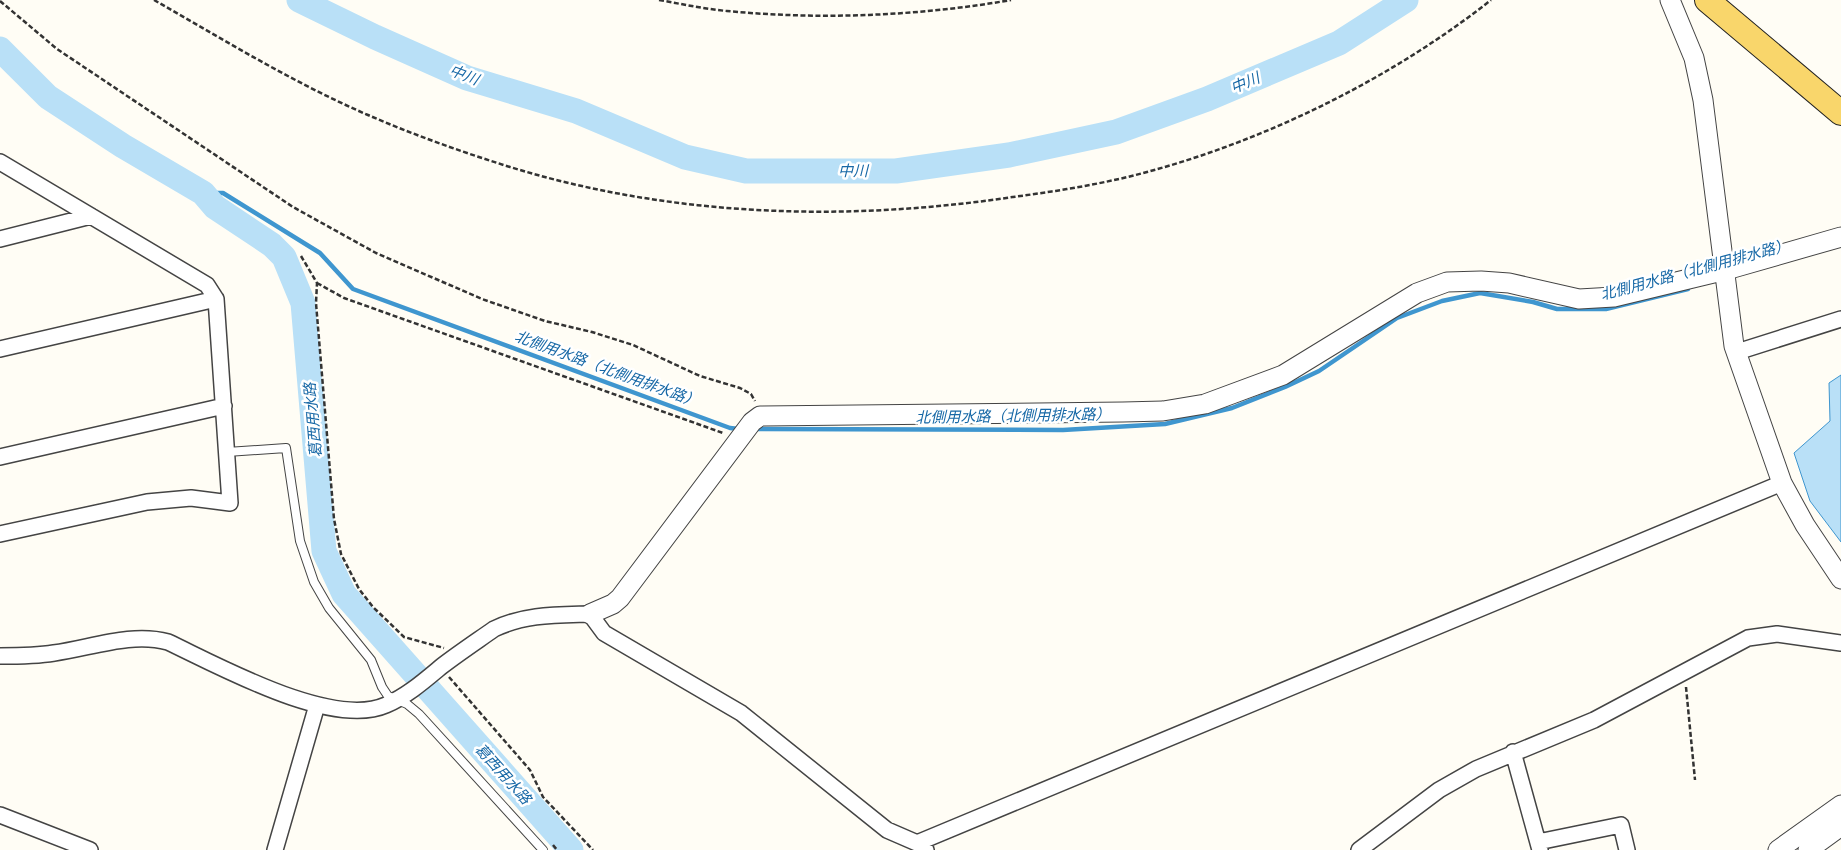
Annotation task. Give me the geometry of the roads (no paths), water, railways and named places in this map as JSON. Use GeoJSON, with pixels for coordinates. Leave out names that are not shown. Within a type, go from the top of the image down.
{"type":"FeatureCollection","features":[{"type":"Feature","properties":{"kind":"main road"},"geometry":{"type":"LineString","coordinates":[[1707,0],[1841,113]]}},
{"type":"Feature","properties":{"kind":"main road"},"geometry":{"type":"LineString","coordinates":[[1729,0],[1841,94]]}},
{"type":"Feature","properties":{"kind":"street"},"geometry":{"type":"LineString","coordinates":[[1670,0],[1694,58],[1703,100],[1737,352],[1782,483],[1805,525],[1841,578]]}},
{"type":"Feature","properties":{"kind":"street"},"geometry":{"type":"LineString","coordinates":[[0,162],[207,285],[216,299],[230,503],[191,498],[147,502],[0,534]]}},
{"type":"Feature","properties":{"kind":"street"},"geometry":{"type":"LineString","coordinates":[[0,239],[91,216]]}},
{"type":"Feature","properties":{"kind":"street"},"geometry":{"type":"LineString","coordinates":[[0,656],[52,654],[133,639],[154,638],[168,642],[246,678],[317,705],[349,711],[373,710],[395,701],[442,674],[455,657],[494,629],[508,622],[539,616],[590,614],[605,608],[620,598],[749,428],[1164,411],[1205,404],[1282,375],[1346,338],[1401,302],[1417,293],[1447,282],[1481,281],[1509,283],[1579,299],[1614,297],[1727,276],[1841,237]]}},
{"type":"Feature","properties":{"kind":"street"},"geometry":{"type":"LineString","coordinates":[[0,349],[216,299]]}},
{"type":"Feature","properties":{"kind":"street"},"geometry":{"type":"LineString","coordinates":[[1737,352],[1841,319]]}},
{"type":"Feature","properties":{"kind":"street"},"geometry":{"type":"LineString","coordinates":[[0,457],[224,406]]}},
{"type":"Feature","properties":{"kind":"street"},"geometry":{"type":"LineString","coordinates":[[590,614],[604,633],[741,713],[887,830],[921,846],[1782,483]]}},
{"type":"Feature","properties":{"kind":"street"},"geometry":{"type":"LineString","coordinates":[[1359,850],[1439,790],[1476,769],[1513,752],[1594,720],[1748,638],[1777,634],[1841,643]]}},
{"type":"Feature","properties":{"kind":"street"},"geometry":{"type":"LineString","coordinates":[[275,850],[317,705]]}},
{"type":"Feature","properties":{"kind":"street"},"geometry":{"type":"LineString","coordinates":[[1513,752],[1539,846],[1621,825],[1627,850]]}},
{"type":"Feature","properties":{"kind":"street"},"geometry":{"type":"LineString","coordinates":[[1778,850],[1841,805]]}},
{"type":"Feature","properties":{"kind":"street"},"geometry":{"type":"LineString","coordinates":[[0,815],[90,850]]}},
{"type":"Feature","properties":{"kind":"street"},"geometry":{"type":"LineString","coordinates":[[1808,850],[1841,826]]}},
{"type":"Feature","properties":{"kind":"lane"},"geometry":{"type":"LineString","coordinates":[[227,452],[286,448],[300,541],[314,582],[329,608],[371,660],[382,688],[395,701],[407,704],[419,714],[543,850]]}},
{"type":"Feature","properties":{"kind":"water"},"geometry":{"type":"Polygon","coordinates":[[[1841,375],[1841,542],[1810,501],[1794,453],[1830,421],[1829,383],[1841,375]]]}},
{"type":"Feature","properties":{"kind":"waterway","name":"中川"},"geometry":{"type":"LineString","coordinates":[[299,0],[375,37],[467,78],[576,111],[685,157],[746,171],[896,171],[1009,155],[1116,132],[1207,99],[1339,43],[1406,0]]}},
{"type":"Feature","properties":{"kind":"waterway","name":"葛西用水路"},"geometry":{"type":"LineString","coordinates":[[0,49],[48,97],[123,146],[203,193],[215,207],[272,245],[284,257],[303,303],[324,551],[344,594],[571,850]]}},
{"type":"Feature","properties":{"kind":"waterway","name":"北側用水路（北側用排水路）"},"geometry":{"type":"LineString","coordinates":[[203,193],[223,193],[320,253],[353,289],[730,428],[739,429]]}},
{"type":"Feature","properties":{"kind":"waterway","name":"北側用水路（北側用排水路）"},"geometry":{"type":"LineString","coordinates":[[754,429],[1063,430],[1165,424],[1232,408],[1285,387],[1319,371],[1397,318],[1442,301],[1480,293],[1533,302],[1557,309],[1606,309],[1688,289]]}}]}
